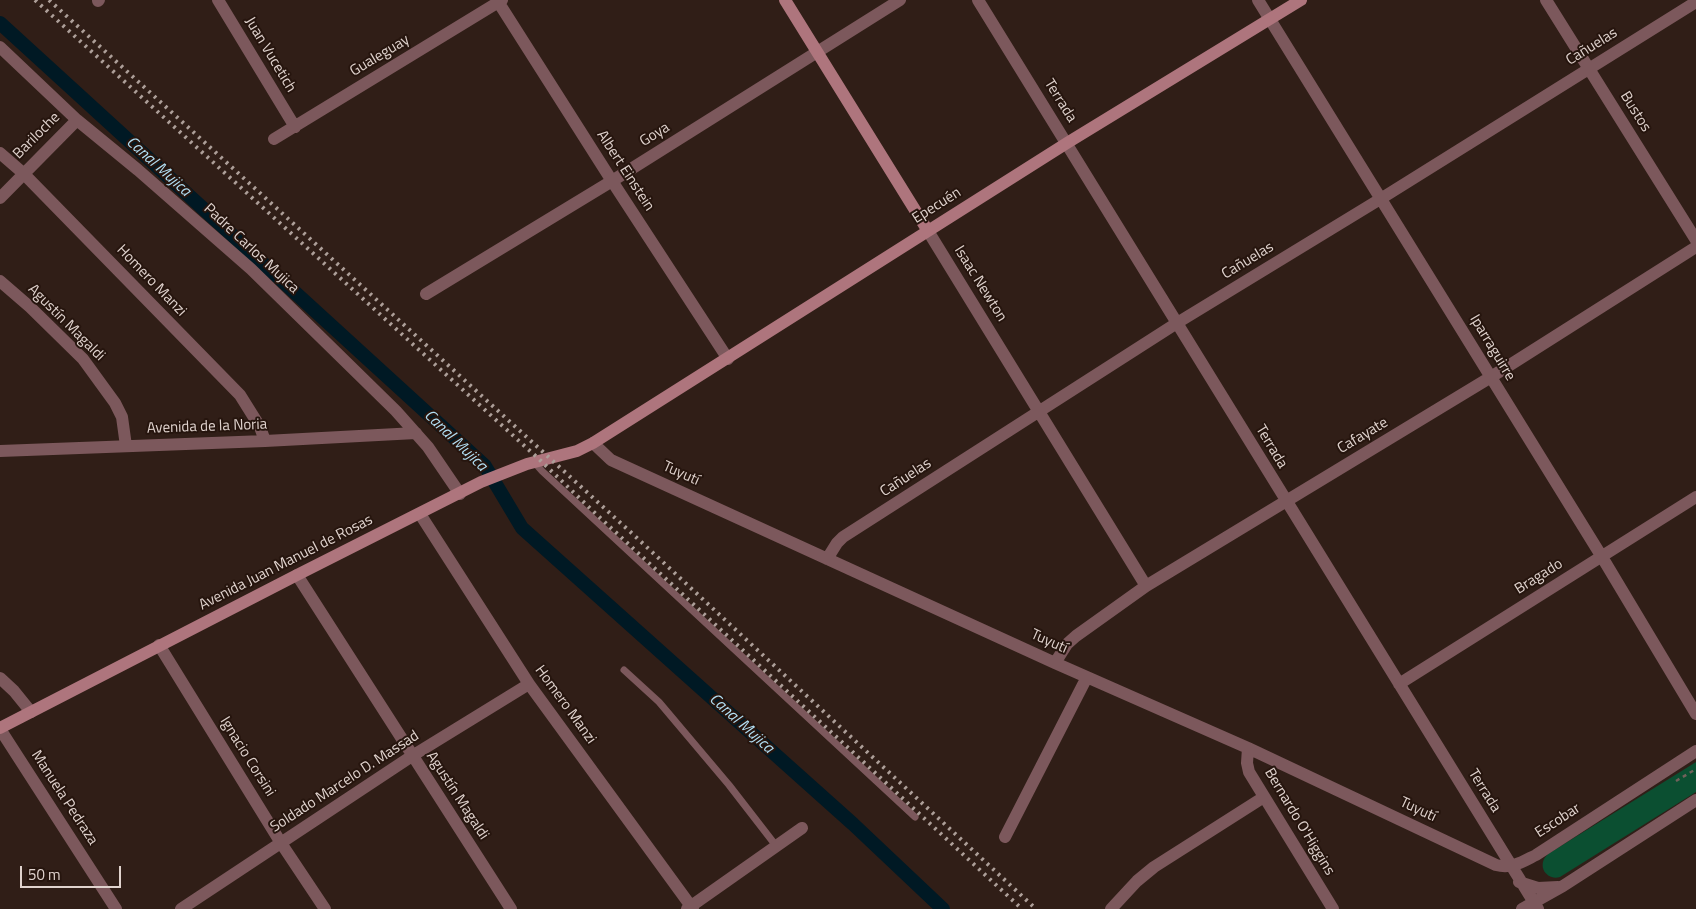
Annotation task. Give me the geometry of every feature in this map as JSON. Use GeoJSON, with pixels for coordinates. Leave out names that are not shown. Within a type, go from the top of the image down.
{"type":"FeatureCollection","features":[{"type":"Feature","properties":{"kind":"street","name":"Juan Vucetich"},"geometry":{"type":"LineString","coordinates":[[218,0],[295,127]]}},
{"type":"Feature","properties":{"kind":"street","name":"Isaac Newton"},"geometry":{"type":"LineString","coordinates":[[785,0],[1040,411],[1146,586]]}},
{"type":"Feature","properties":{"kind":"street","name":"Goya"},"geometry":{"type":"LineString","coordinates":[[426,294],[612,182],[900,0]]}},
{"type":"Feature","properties":{"kind":"street","name":"Terrada"},"geometry":{"type":"LineString","coordinates":[[978,0],[1536,906]]}},
{"type":"Feature","properties":{"kind":"street","name":"Iparraguirre"},"geometry":{"type":"LineString","coordinates":[[1258,0],[1602,556],[1696,714]]}},
{"type":"Feature","properties":{"kind":"street","name":"Epecuén"},"geometry":{"type":"LineString","coordinates":[[593,443],[1067,143],[1301,0]]}},
{"type":"Feature","properties":{"kind":"street","name":"Bustos"},"geometry":{"type":"LineString","coordinates":[[1546,0],[1696,240]]}},
{"type":"Feature","properties":{"kind":"street","name":"Gualeguay"},"geometry":{"type":"LineString","coordinates":[[274,139],[499,1]]}},
{"type":"Feature","properties":{"kind":"street","name":"Albert Einstein"},"geometry":{"type":"LineString","coordinates":[[499,1],[612,182],[728,358]]}},
{"type":"Feature","properties":{"kind":"street","name":"Cañuelas"},"geometry":{"type":"LineString","coordinates":[[827,559],[843,537],[1177,323],[1382,198],[1696,2]]}},
{"type":"Feature","properties":{"kind":"street","name":"Padre Carlos Mujica"},"geometry":{"type":"LineString","coordinates":[[0,48],[77,120],[138,170],[251,269],[396,411],[438,460],[460,494]]}},
{"type":"Feature","properties":{"kind":"street","name":"Bariloche"},"geometry":{"type":"LineString","coordinates":[[0,198],[22,173],[77,120]]}},
{"type":"Feature","properties":{"kind":"street","name":"Homero Manzi"},"geometry":{"type":"LineString","coordinates":[[0,153],[22,173],[240,395],[260,427],[265,441]]}},
{"type":"Feature","properties":{"kind":"street","name":"Cafayate"},"geometry":{"type":"LineString","coordinates":[[1055,663],[1067,644],[1076,636],[1146,586],[1490,377],[1696,247]]}},
{"type":"Feature","properties":{"kind":"street","name":"Agustín Magaldi"},"geometry":{"type":"LineString","coordinates":[[0,282],[83,359],[115,403],[122,417],[126,446]]}},
{"type":"Feature","properties":{"kind":"street","name":"Avenida de la Noria"},"geometry":{"type":"LineString","coordinates":[[0,451],[416,433]]}},
{"type":"Feature","properties":{"kind":"street","name":"Avenida Juan Manuel de Rosas"},"geometry":{"type":"LineString","coordinates":[[0,729],[159,645],[481,482],[534,462],[566,455],[593,443]]}},
{"type":"Feature","properties":{"kind":"street","name":"Tuyutí"},"geometry":{"type":"LineString","coordinates":[[593,443],[611,460],[1055,663],[1248,748],[1496,865]]}},
{"type":"Feature","properties":{"kind":"street","name":"Bragado"},"geometry":{"type":"LineString","coordinates":[[1399,684],[1696,497]]}},
{"type":"Feature","properties":{"kind":"street","name":"Homero Manzi"},"geometry":{"type":"LineString","coordinates":[[420,514],[529,684],[691,908]]}},
{"type":"Feature","properties":{"kind":"street","name":"Agustín Magaldi"},"geometry":{"type":"LineString","coordinates":[[297,575],[511,909]]}},
{"type":"Feature","properties":{"kind":"street","name":"Ignacio Corsini"},"geometry":{"type":"LineString","coordinates":[[159,645],[281,843],[325,909]]}},
{"type":"Feature","properties":{"kind":"street"},"geometry":{"type":"LineString","coordinates":[[1005,837],[1087,677]]}},
{"type":"Feature","properties":{"kind":"street"},"geometry":{"type":"LineString","coordinates":[[0,678],[14,691],[31,712]]}},
{"type":"Feature","properties":{"kind":"street","name":"Soldado Marcelo D. Massad"},"geometry":{"type":"LineString","coordinates":[[181,909],[412,756],[529,684]]}},
{"type":"Feature","properties":{"kind":"street","name":"Manuela Pedraza"},"geometry":{"type":"LineString","coordinates":[[0,729],[116,909]]}},
{"type":"Feature","properties":{"kind":"street","name":"Bernardo O'Higgins"},"geometry":{"type":"LineString","coordinates":[[1248,748],[1247,763],[1249,772],[1333,909]]}},
{"type":"Feature","properties":{"kind":"street","name":"Escobar"},"geometry":{"type":"LineString","coordinates":[[1496,865],[1512,866],[1536,855],[1696,751]]}},
{"type":"Feature","properties":{"kind":"street"},"geometry":{"type":"LineString","coordinates":[[1111,909],[1137,881],[1154,867],[1264,798]]}},
{"type":"Feature","properties":{"kind":"street"},"geometry":{"type":"LineString","coordinates":[[1522,909],[1536,906],[1563,886],[1696,800]]}},
{"type":"Feature","properties":{"kind":"street"},"geometry":{"type":"LineString","coordinates":[[691,908],[802,828]]}},
{"type":"Feature","properties":{"kind":"street"},"geometry":{"type":"LineString","coordinates":[[1496,865],[1513,880],[1522,883],[1538,888],[1563,886]]}},
{"type":"Feature","properties":{"kind":"lane"},"geometry":{"type":"LineString","coordinates":[[534,462],[915,817]]}},
{"type":"Feature","properties":{"kind":"lane"},"geometry":{"type":"LineString","coordinates":[[624,670],[659,702],[729,785],[777,847]]}},
{"type":"Feature","properties":{"kind":"green space"},"geometry":{"type":"Polygon","coordinates":[[[1696,762],[1696,792],[1560,877],[1551,877],[1544,871],[1544,858],[1548,854],[1696,762]]]}},
{"type":"Feature","properties":{"kind":"waterway","name":"Canal Mujica"},"geometry":{"type":"LineString","coordinates":[[0,23],[485,466],[522,528],[853,824],[943,909]]}},
{"type":"Feature","properties":{"kind":"railway"},"geometry":{"type":"LineString","coordinates":[[35,0],[541,461],[1022,909]]}},
{"type":"Feature","properties":{"kind":"railway"},"geometry":{"type":"LineString","coordinates":[[49,0],[637,538],[1036,909]]}}]}
